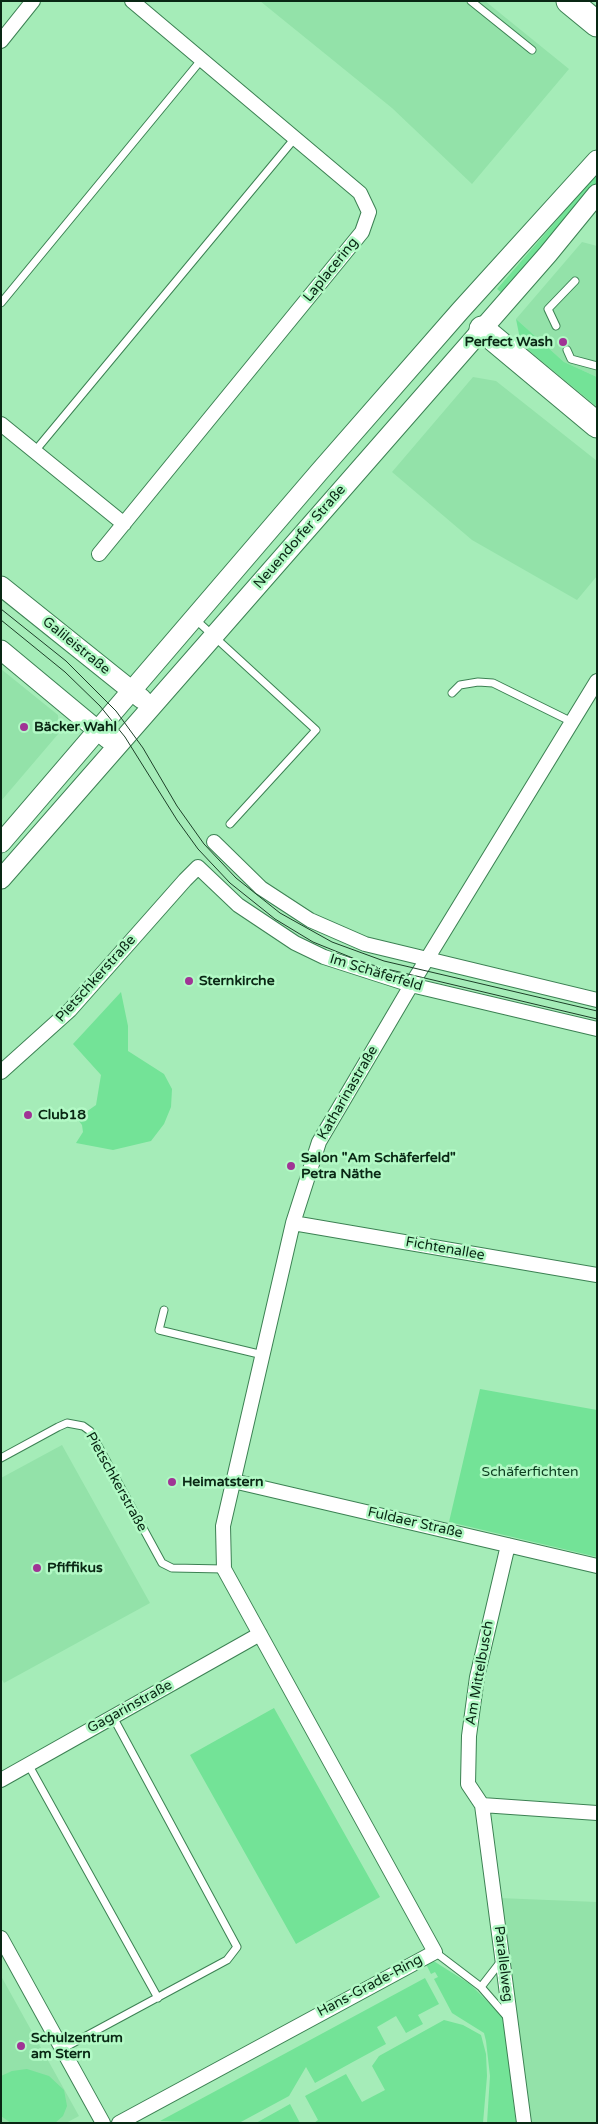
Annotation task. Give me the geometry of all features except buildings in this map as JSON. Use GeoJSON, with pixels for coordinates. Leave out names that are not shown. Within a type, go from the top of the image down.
{"type":"FeatureCollection","features":[{"type":"Feature","properties":{"kind":"highway"},"geometry":{"type":"LineString","coordinates":[[569,1],[597,24]]}},
{"type":"Feature","properties":{"kind":"highway"},"geometry":{"type":"LineString","coordinates":[[482,329],[597,425]]}},
{"type":"Feature","properties":{"kind":"street"},"geometry":{"type":"LineString","coordinates":[[1,41],[33,1]]}},
{"type":"Feature","properties":{"kind":"street","name":"Laplacering"},"geometry":{"type":"LineString","coordinates":[[99,554],[362,232],[369,212],[360,193],[132,1]]}},
{"type":"Feature","properties":{"kind":"street","name":"Neuendorfer Straße"},"geometry":{"type":"LineString","coordinates":[[1,844],[460,310],[597,160]]}},
{"type":"Feature","properties":{"kind":"street","name":"Neuendorfer Straße"},"geometry":{"type":"LineString","coordinates":[[1,879],[548,254],[597,194]]}},
{"type":"Feature","properties":{"kind":"street"},"geometry":{"type":"LineString","coordinates":[[460,310],[482,329]]}},
{"type":"Feature","properties":{"kind":"street"},"geometry":{"type":"LineString","coordinates":[[374,409],[396,427]]}},
{"type":"Feature","properties":{"kind":"street"},"geometry":{"type":"LineString","coordinates":[[1,424],[124,524]]}},
{"type":"Feature","properties":{"kind":"street","name":"Galileistraße"},"geometry":{"type":"LineString","coordinates":[[1,586],[151,706]]}},
{"type":"Feature","properties":{"kind":"street"},"geometry":{"type":"LineString","coordinates":[[1,650],[117,747]]}},
{"type":"Feature","properties":{"kind":"street","name":"Katharinastraße"},"geometry":{"type":"LineString","coordinates":[[260,1634],[224,1569],[223,1526],[293,1222],[319,1142],[411,985],[597,681]]}},
{"type":"Feature","properties":{"kind":"street","name":"Im Schäferfeld"},"geometry":{"type":"LineString","coordinates":[[214,842],[262,888],[310,920],[365,944],[597,1000]]}},
{"type":"Feature","properties":{"kind":"street","name":"Im Schäferfeld"},"geometry":{"type":"LineString","coordinates":[[185,880],[198,868],[238,905],[294,943],[352,968],[411,985],[597,1029]]}},
{"type":"Feature","properties":{"kind":"street","name":"Pietschkerstraße"},"geometry":{"type":"LineString","coordinates":[[1,1072],[70,1010],[185,880]]}},
{"type":"Feature","properties":{"kind":"street","name":"Fichtenallee"},"geometry":{"type":"LineString","coordinates":[[293,1222],[597,1275]]}},
{"type":"Feature","properties":{"kind":"street","name":"Fuldaer Straße"},"geometry":{"type":"LineString","coordinates":[[233,1481],[597,1566]]}},
{"type":"Feature","properties":{"kind":"street","name":"Am Mittelbusch"},"geometry":{"type":"LineString","coordinates":[[482,1805],[468,1784],[469,1736],[476,1678],[508,1545]]}},
{"type":"Feature","properties":{"kind":"street","name":"Gagarinstraße"},"geometry":{"type":"LineString","coordinates":[[1,1780],[260,1634]]}},
{"type":"Feature","properties":{"kind":"street","name":"Hans-Grade-Ring"},"geometry":{"type":"LineString","coordinates":[[119,2123],[434,1952],[260,1634]]}},
{"type":"Feature","properties":{"kind":"street"},"geometry":{"type":"LineString","coordinates":[[482,1805],[597,1813]]}},
{"type":"Feature","properties":{"kind":"street","name":"Parallelweg"},"geometry":{"type":"LineString","coordinates":[[482,1805],[524,2123]]}},
{"type":"Feature","properties":{"kind":"street"},"geometry":{"type":"LineString","coordinates":[[1,1938],[103,2123]]}},
{"type":"Feature","properties":{"kind":"lane"},"geometry":{"type":"LineString","coordinates":[[472,1],[532,50]]}},
{"type":"Feature","properties":{"kind":"lane"},"geometry":{"type":"LineString","coordinates":[[1,303],[202,59]]}},
{"type":"Feature","properties":{"kind":"lane"},"geometry":{"type":"LineString","coordinates":[[35,451],[295,138]]}},
{"type":"Feature","properties":{"kind":"lane"},"geometry":{"type":"LineString","coordinates":[[556,326],[548,309],[575,281]]}},
{"type":"Feature","properties":{"kind":"lane"},"geometry":{"type":"LineString","coordinates":[[567,350],[571,359],[597,366]]}},
{"type":"Feature","properties":{"kind":"lane"},"geometry":{"type":"LineString","coordinates":[[195,619],[316,730],[230,824]]}},
{"type":"Feature","properties":{"kind":"lane"},"geometry":{"type":"LineString","coordinates":[[452,693],[460,685],[478,682],[493,684],[572,722]]}},
{"type":"Feature","properties":{"kind":"lane"},"geometry":{"type":"LineString","coordinates":[[164,1310],[159,1330],[263,1355]]}},
{"type":"Feature","properties":{"kind":"lane","name":"Pietschkerstraße"},"geometry":{"type":"LineString","coordinates":[[1,1458],[58,1426],[67,1423],[83,1426],[90,1431],[162,1563],[172,1568],[224,1569]]}},
{"type":"Feature","properties":{"kind":"lane"},"geometry":{"type":"LineString","coordinates":[[62,2049],[227,1960],[237,1947],[112,1717]]}},
{"type":"Feature","properties":{"kind":"lane"},"geometry":{"type":"LineString","coordinates":[[28,1764],[158,1998]]}},
{"type":"Feature","properties":{"kind":"lane"},"geometry":{"type":"LineString","coordinates":[[434,1952],[481,1987],[510,2021]]}},
{"type":"Feature","properties":{"kind":"lane"},"geometry":{"type":"LineString","coordinates":[[481,1987],[502,1960]]}},
{"type":"Feature","properties":{"kind":"shaded area"},"geometry":{"type":"Polygon","coordinates":[[[260,1],[485,1],[569,69],[472,184],[392,108],[260,1]]]}},
{"type":"Feature","properties":{"kind":"shaded area"},"geometry":{"type":"Polygon","coordinates":[[[582,242],[597,246],[597,377],[564,362],[516,319],[582,242]]]}},
{"type":"Feature","properties":{"kind":"shaded area"},"geometry":{"type":"Polygon","coordinates":[[[473,377],[496,381],[597,461],[597,576],[577,600],[472,540],[392,472],[473,377]]]}},
{"type":"Feature","properties":{"kind":"shaded area"},"geometry":{"type":"Polygon","coordinates":[[[1,669],[58,715],[59,733],[1,801],[1,669]]]}},
{"type":"Feature","properties":{"kind":"shaded area"},"geometry":{"type":"Polygon","coordinates":[[[62,1445],[150,1603],[4,1683],[1,1678],[1,1478],[62,1445]]]}},
{"type":"Feature","properties":{"kind":"shaded area"},"geometry":{"type":"Polygon","coordinates":[[[499,1898],[597,1902],[597,2123],[529,2123],[499,1898]]]}},
{"type":"Feature","properties":{"kind":"shaded area","name":"Schulzentrum am Stern"},"geometry":{"type":"Polygon","coordinates":[[[1,1976],[79,2116],[66,2123],[1,2123],[1,1976]]]}},
{"type":"Feature","properties":{"kind":"green space"},"geometry":{"type":"Polygon","coordinates":[[[597,174],[597,185],[503,294],[497,289],[597,174]]]}},
{"type":"Feature","properties":{"kind":"green space"},"geometry":{"type":"Polygon","coordinates":[[[516,319],[564,362],[597,377],[597,407],[521,344],[516,319]]]}},
{"type":"Feature","properties":{"kind":"green space"},"geometry":{"type":"Polygon","coordinates":[[[121,992],[128,1026],[128,1051],[164,1074],[172,1089],[171,1107],[164,1124],[151,1141],[113,1150],[76,1143],[83,1132],[82,1125],[75,1116],[86,1112],[96,1105],[101,1075],[73,1044],[121,992]]]}},
{"type":"Feature","properties":{"kind":"green space","name":"Schäferfichten"},"geometry":{"type":"Polygon","coordinates":[[[480,1389],[597,1410],[597,1557],[449,1522],[480,1389]]]}},
{"type":"Feature","properties":{"kind":"green space"},"geometry":{"type":"Polygon","coordinates":[[[274,1708],[380,1897],[296,1944],[190,1755],[274,1708]]]}},
{"type":"Feature","properties":{"kind":"green space"},"geometry":{"type":"Polygon","coordinates":[[[432,1960],[470,1984],[503,2017],[516,2123],[487,2123],[490,2076],[484,2033],[452,2013],[434,1979],[438,1977],[435,1972],[431,1974],[426,1964],[432,1960]]]}},
{"type":"Feature","properties":{"kind":"green space"},"geometry":{"type":"Polygon","coordinates":[[[425,1978],[439,2004],[418,2015],[423,2024],[406,2033],[396,2016],[377,2027],[386,2044],[315,2083],[306,2067],[289,2096],[239,2123],[160,2121],[425,1978]]]}},
{"type":"Feature","properties":{"kind":"green space"},"geometry":{"type":"Polygon","coordinates":[[[444,2020],[463,2025],[481,2035],[486,2054],[487,2076],[483,2123],[314,2123],[318,2120],[305,2096],[346,2074],[362,2102],[385,2090],[372,2066],[379,2056],[444,2020]]]}},
{"type":"Feature","properties":{"kind":"green space"},"geometry":{"type":"Polygon","coordinates":[[[27,2069],[49,2076],[64,2090],[67,2106],[63,2116],[55,2123],[11,2123],[1,2116],[1,2076],[12,2071],[27,2069]]]}},
{"type":"Feature","properties":{"kind":"green space"},"geometry":{"type":"Polygon","coordinates":[[[290,2104],[300,2123],[256,2123],[290,2104]]]}},
{"type":"Feature","properties":{"kind":"tram line"},"geometry":{"type":"LineString","coordinates":[[1,609],[66,661],[116,711],[143,748],[177,806],[204,844],[236,878],[280,913],[332,942],[384,961],[597,1011]]}},
{"type":"Feature","properties":{"kind":"tram line"},"geometry":{"type":"LineString","coordinates":[[1,620],[65,672],[100,706],[125,737],[177,820],[198,849],[230,883],[275,919],[313,942],[370,965],[597,1019]]}},
{"type":"Feature","properties":{"kind":"place","name":"Perfect Wash"},"geometry":{"type":"Point","coordinates":[563,342]}},
{"type":"Feature","properties":{"kind":"place","name":"Bäcker Wahl"},"geometry":{"type":"Point","coordinates":[24,727]}},
{"type":"Feature","properties":{"kind":"place","name":"Sternkirche"},"geometry":{"type":"Point","coordinates":[189,981]}},
{"type":"Feature","properties":{"kind":"place","name":"Club18"},"geometry":{"type":"Point","coordinates":[28,1115]}},
{"type":"Feature","properties":{"kind":"place","name":"Salon \"Am Schäferfeld\" Petra Näthe"},"geometry":{"type":"Point","coordinates":[291,1166]}},
{"type":"Feature","properties":{"kind":"place","name":"Heimatstern"},"geometry":{"type":"Point","coordinates":[172,1482]}},
{"type":"Feature","properties":{"kind":"place","name":"Pfiffikus"},"geometry":{"type":"Point","coordinates":[37,1568]}},
{"type":"Feature","properties":{"kind":"place","name":"Schulzentrum am Stern"},"geometry":{"type":"Point","coordinates":[21,2046]}}]}
